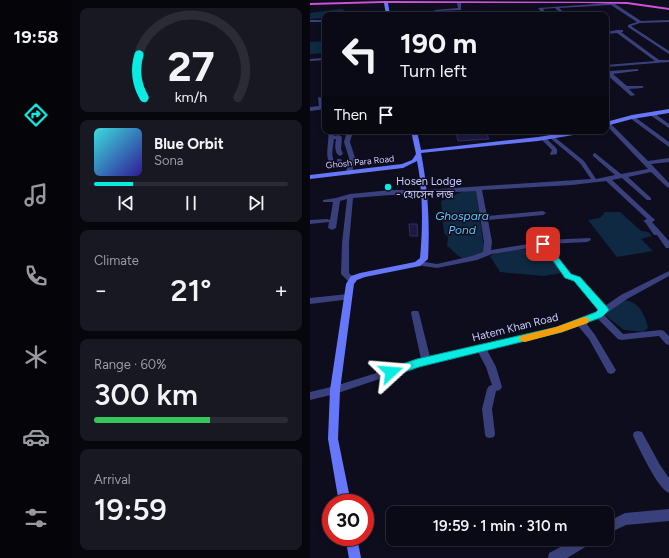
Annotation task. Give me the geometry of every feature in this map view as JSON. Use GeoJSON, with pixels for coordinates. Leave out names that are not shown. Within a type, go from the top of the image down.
{"type":"FeatureCollection","features":[{"type":"Feature","properties":{"kind":"highway"},"geometry":{"type":"LineString","coordinates":[[556,3],[574,0],[625,3],[669,9]]}},
{"type":"Feature","properties":{"kind":"highway"},"geometry":{"type":"LineString","coordinates":[[310,4],[385,2],[438,5],[493,2]]}},
{"type":"Feature","properties":{"kind":"highway"},"geometry":{"type":"LineString","coordinates":[[310,4],[385,2]]}},
{"type":"Feature","properties":{"kind":"highway"},"geometry":{"type":"LineString","coordinates":[[438,5],[493,2],[612,2],[669,9]]}},
{"type":"Feature","properties":{"kind":"main road"},"geometry":{"type":"LineString","coordinates":[[385,2],[387,12]]}},
{"type":"Feature","properties":{"kind":"main road"},"geometry":{"type":"LineString","coordinates":[[609,123],[632,117],[669,111]]}},
{"type":"Feature","properties":{"kind":"main road"},"geometry":{"type":"LineString","coordinates":[[343,494],[333,439],[335,390],[350,284],[354,278],[362,275],[419,262],[424,259],[424,192],[416,134]]}},
{"type":"Feature","properties":{"kind":"main road"},"geometry":{"type":"LineString","coordinates":[[419,154],[568,134]]}},
{"type":"Feature","properties":{"kind":"main road","name":"Ghosh Para Road"},"geometry":{"type":"LineString","coordinates":[[310,176],[403,166],[411,164],[416,160],[419,154]]}},
{"type":"Feature","properties":{"kind":"main road"},"geometry":{"type":"LineString","coordinates":[[403,166],[414,167],[422,171]]}},
{"type":"Feature","properties":{"kind":"main road"},"geometry":{"type":"LineString","coordinates":[[353,546],[355,558]]}},
{"type":"Feature","properties":{"kind":"street"},"geometry":{"type":"LineString","coordinates":[[438,5],[460,9],[459,3]]}},
{"type":"Feature","properties":{"kind":"street"},"geometry":{"type":"LineString","coordinates":[[556,3],[563,12]]}},
{"type":"Feature","properties":{"kind":"street"},"geometry":{"type":"LineString","coordinates":[[543,12],[540,8],[556,3],[614,5],[640,22]]}},
{"type":"Feature","properties":{"kind":"street"},"geometry":{"type":"LineString","coordinates":[[310,21],[322,21]]}},
{"type":"Feature","properties":{"kind":"street"},"geometry":{"type":"LineString","coordinates":[[669,21],[629,24],[629,27],[633,30],[669,53]]}},
{"type":"Feature","properties":{"kind":"street"},"geometry":{"type":"LineString","coordinates":[[609,32],[633,30]]}},
{"type":"Feature","properties":{"kind":"street"},"geometry":{"type":"LineString","coordinates":[[617,31],[658,61],[661,61]]}},
{"type":"Feature","properties":{"kind":"street"},"geometry":{"type":"LineString","coordinates":[[310,60],[322,59]]}},
{"type":"Feature","properties":{"kind":"street"},"geometry":{"type":"LineString","coordinates":[[609,66],[669,61]]}},
{"type":"Feature","properties":{"kind":"street"},"geometry":{"type":"LineString","coordinates":[[609,71],[636,70]]}},
{"type":"Feature","properties":{"kind":"street"},"geometry":{"type":"LineString","coordinates":[[609,73],[632,95]]}},
{"type":"Feature","properties":{"kind":"street"},"geometry":{"type":"LineString","coordinates":[[620,84],[636,82]]}},
{"type":"Feature","properties":{"kind":"street"},"geometry":{"type":"LineString","coordinates":[[625,88],[642,87]]}},
{"type":"Feature","properties":{"kind":"street"},"geometry":{"type":"LineString","coordinates":[[320,98],[322,104]]}},
{"type":"Feature","properties":{"kind":"street"},"geometry":{"type":"LineString","coordinates":[[310,109],[322,107]]}},
{"type":"Feature","properties":{"kind":"street"},"geometry":{"type":"LineString","coordinates":[[652,114],[669,126]]}},
{"type":"Feature","properties":{"kind":"street"},"geometry":{"type":"LineString","coordinates":[[632,117],[669,145]]}},
{"type":"Feature","properties":{"kind":"street"},"geometry":{"type":"LineString","coordinates":[[609,126],[669,186]]}},
{"type":"Feature","properties":{"kind":"street"},"geometry":{"type":"LineString","coordinates":[[332,134],[339,137],[338,149],[341,167],[334,166],[330,159],[329,153],[332,134]]}},
{"type":"Feature","properties":{"kind":"street"},"geometry":{"type":"LineString","coordinates":[[349,134],[347,142],[352,158],[349,173]]}},
{"type":"Feature","properties":{"kind":"street"},"geometry":{"type":"LineString","coordinates":[[552,137],[582,162],[595,181]]}},
{"type":"Feature","properties":{"kind":"street"},"geometry":{"type":"LineString","coordinates":[[543,138],[555,150],[553,154]]}},
{"type":"Feature","properties":{"kind":"street"},"geometry":{"type":"LineString","coordinates":[[595,155],[649,199]]}},
{"type":"Feature","properties":{"kind":"street"},"geometry":{"type":"LineString","coordinates":[[647,163],[669,160]]}},
{"type":"Feature","properties":{"kind":"street"},"geometry":{"type":"LineString","coordinates":[[325,201],[337,200],[350,196],[391,192],[480,189],[595,181],[652,170]]}},
{"type":"Feature","properties":{"kind":"street"},"geometry":{"type":"LineString","coordinates":[[607,179],[652,220],[647,221],[669,246]]}},
{"type":"Feature","properties":{"kind":"street"},"geometry":{"type":"LineString","coordinates":[[480,189],[488,242],[487,254]]}},
{"type":"Feature","properties":{"kind":"street"},"geometry":{"type":"LineString","coordinates":[[350,196],[351,209],[346,240],[345,274],[352,280]]}},
{"type":"Feature","properties":{"kind":"street"},"geometry":{"type":"LineString","coordinates":[[332,228],[337,200]]}},
{"type":"Feature","properties":{"kind":"street"},"geometry":{"type":"LineString","coordinates":[[484,218],[542,213]]}},
{"type":"Feature","properties":{"kind":"street"},"geometry":{"type":"LineString","coordinates":[[310,222],[327,221]]}},
{"type":"Feature","properties":{"kind":"street"},"geometry":{"type":"LineString","coordinates":[[419,262],[437,266],[490,252],[543,244],[545,242],[587,240]]}},
{"type":"Feature","properties":{"kind":"street"},"geometry":{"type":"LineString","coordinates":[[543,244],[568,276],[577,279],[621,337],[661,333],[669,342]]}},
{"type":"Feature","properties":{"kind":"street","name":"Hatem Khan Road"},"geometry":{"type":"LineString","coordinates":[[310,396],[335,390],[426,361],[559,330],[601,312],[669,273]]}},
{"type":"Feature","properties":{"kind":"street"},"geometry":{"type":"LineString","coordinates":[[310,301],[348,297]]}},
{"type":"Feature","properties":{"kind":"street"},"geometry":{"type":"LineString","coordinates":[[415,313],[426,361]]}},
{"type":"Feature","properties":{"kind":"street"},"geometry":{"type":"LineString","coordinates":[[580,322],[592,337],[611,370]]}},
{"type":"Feature","properties":{"kind":"street"},"geometry":{"type":"LineString","coordinates":[[480,348],[491,365],[497,387],[492,389],[487,409],[490,434]]}},
{"type":"Feature","properties":{"kind":"street"},"geometry":{"type":"LineString","coordinates":[[638,435],[656,469],[669,488]]}},
{"type":"Feature","properties":{"kind":"street"},"geometry":{"type":"LineString","coordinates":[[614,524],[625,519],[669,515]]}},
{"type":"Feature","properties":{"kind":"street"},"geometry":{"type":"LineString","coordinates":[[554,558],[575,546]]}},
{"type":"Feature","properties":{"kind":"water"},"geometry":{"type":"Polygon","coordinates":[[[340,9],[343,9],[345,12],[322,12],[322,18],[310,19],[310,13],[340,9]]]}},
{"type":"Feature","properties":{"kind":"water"},"geometry":{"type":"Polygon","coordinates":[[[322,41],[322,53],[310,54],[310,42],[322,41]]]}},
{"type":"Feature","properties":{"kind":"water","name":"Ghospara Pond"},"geometry":{"type":"Polygon","coordinates":[[[464,191],[476,191],[484,248],[483,253],[472,257],[462,258],[447,246],[448,237],[444,233],[441,201],[464,191]]]}},
{"type":"Feature","properties":{"kind":"water"},"geometry":{"type":"Polygon","coordinates":[[[605,212],[620,212],[641,231],[648,232],[652,236],[641,239],[653,251],[617,257],[588,220],[600,218],[605,212]]]}},
{"type":"Feature","properties":{"kind":"water"},"geometry":{"type":"Polygon","coordinates":[[[545,248],[561,273],[544,276],[500,272],[490,256],[501,251],[545,248]]]}},
{"type":"Feature","properties":{"kind":"water"},"geometry":{"type":"Polygon","coordinates":[[[622,300],[632,302],[643,313],[648,328],[643,332],[624,330],[606,316],[607,311],[622,300]]]}},
{"type":"Feature","properties":{"kind":"building"},"geometry":{"type":"Polygon","coordinates":[[[456,134],[486,134],[489,139],[458,141],[456,134]]]}},
{"type":"Feature","properties":{"kind":"building"},"geometry":{"type":"Polygon","coordinates":[[[409,224],[417,224],[418,236],[410,236],[409,224]]]}},
{"type":"Feature","properties":{"kind":"slow traffic"},"geometry":{"type":"LineString","coordinates":[[525,339],[559,330],[584,320]]}},
{"type":"Feature","properties":{"kind":"place","name":"Hosen Lodge - হোসেন লজ"},"geometry":{"type":"Point","coordinates":[388,187]}},
{"type":"Feature","properties":{"kind":"route"},"geometry":{"type":"LineString","coordinates":[[391,372],[417,363],[559,330],[599,315],[604,310],[577,279],[568,276],[543,244]]}}]}
